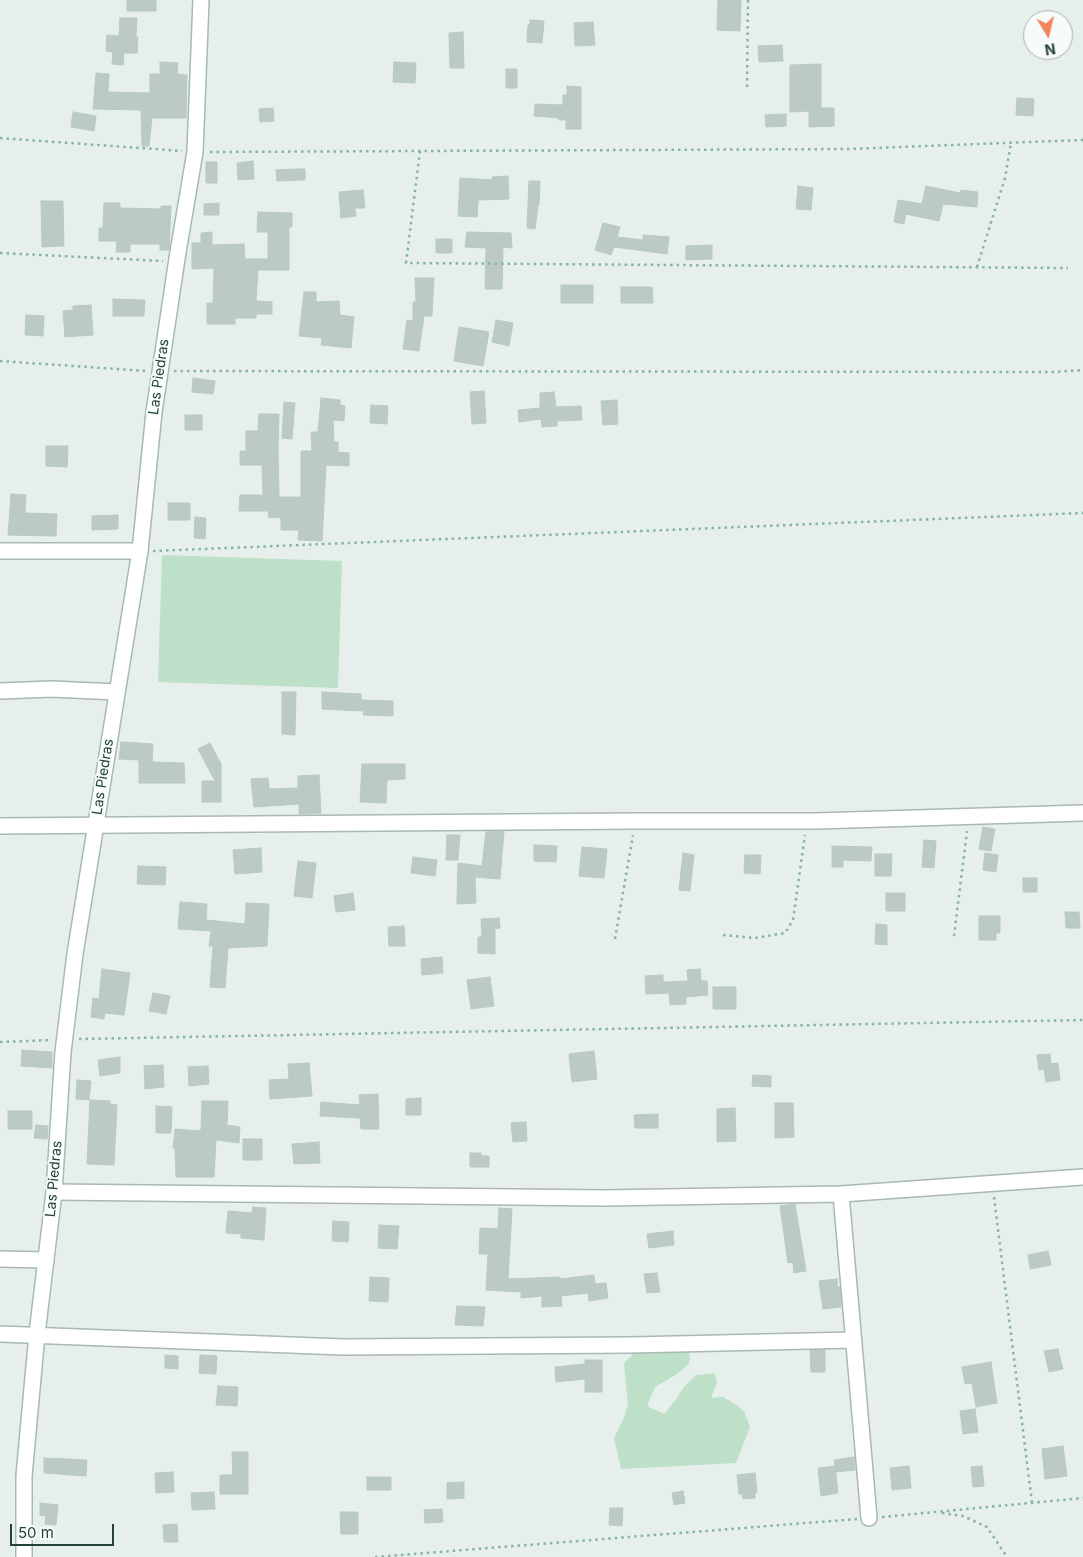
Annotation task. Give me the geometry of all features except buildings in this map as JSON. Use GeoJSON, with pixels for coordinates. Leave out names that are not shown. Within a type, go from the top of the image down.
{"type":"FeatureCollection","features":[{"type":"Feature","properties":{"kind":"street","name":"Las Piedras"},"geometry":{"type":"LineString","coordinates":[[24,1557],[24,1476],[37,1334],[54,1192],[65,1040],[75,954],[140,551],[154,412],[194,152],[201,0]]}},
{"type":"Feature","properties":{"kind":"street"},"geometry":{"type":"LineString","coordinates":[[0,551],[140,551]]}},
{"type":"Feature","properties":{"kind":"street"},"geometry":{"type":"LineString","coordinates":[[0,691],[52,689],[117,692]]}},
{"type":"Feature","properties":{"kind":"street"},"geometry":{"type":"LineString","coordinates":[[0,826],[807,821],[1083,813]]}},
{"type":"Feature","properties":{"kind":"street"},"geometry":{"type":"LineString","coordinates":[[54,1192],[605,1198],[841,1194],[1083,1178]]}},
{"type":"Feature","properties":{"kind":"street"},"geometry":{"type":"LineString","coordinates":[[841,1194],[869,1518]]}},
{"type":"Feature","properties":{"kind":"street"},"geometry":{"type":"LineString","coordinates":[[0,1259],[46,1260]]}},
{"type":"Feature","properties":{"kind":"street"},"geometry":{"type":"LineString","coordinates":[[0,1334],[37,1334],[343,1348],[641,1345],[854,1340]]}},
{"type":"Feature","properties":{"kind":"path"},"geometry":{"type":"LineString","coordinates":[[747,87],[748,0]]}},
{"type":"Feature","properties":{"kind":"path"},"geometry":{"type":"LineString","coordinates":[[0,138],[194,152],[850,149],[1083,140]]}},
{"type":"Feature","properties":{"kind":"path"},"geometry":{"type":"LineString","coordinates":[[977,267],[1005,178],[1011,143]]}},
{"type":"Feature","properties":{"kind":"path"},"geometry":{"type":"LineString","coordinates":[[420,151],[406,263],[1068,268]]}},
{"type":"Feature","properties":{"kind":"path"},"geometry":{"type":"LineString","coordinates":[[0,253],[176,261]]}},
{"type":"Feature","properties":{"kind":"path"},"geometry":{"type":"LineString","coordinates":[[0,361],[160,371],[1054,372],[1083,370]]}},
{"type":"Feature","properties":{"kind":"path"},"geometry":{"type":"LineString","coordinates":[[140,551],[1083,513]]}},
{"type":"Feature","properties":{"kind":"path"},"geometry":{"type":"LineString","coordinates":[[954,936],[969,817]]}},
{"type":"Feature","properties":{"kind":"path"},"geometry":{"type":"LineString","coordinates":[[615,939],[635,821]]}},
{"type":"Feature","properties":{"kind":"path"},"geometry":{"type":"LineString","coordinates":[[723,935],[755,938],[785,933],[794,920],[807,821]]}},
{"type":"Feature","properties":{"kind":"path"},"geometry":{"type":"LineString","coordinates":[[0,1042],[1083,1020]]}},
{"type":"Feature","properties":{"kind":"path"},"geometry":{"type":"LineString","coordinates":[[993,1184],[1032,1503]]}},
{"type":"Feature","properties":{"kind":"path"},"geometry":{"type":"LineString","coordinates":[[375,1557],[869,1518],[1083,1498]]}},
{"type":"Feature","properties":{"kind":"path"},"geometry":{"type":"LineString","coordinates":[[939,1512],[963,1516],[987,1527],[1008,1557]]}},
{"type":"Feature","properties":{"kind":"green space"},"geometry":{"type":"Polygon","coordinates":[[[162,555],[342,561],[338,688],[158,682],[162,555]]]}},
{"type":"Feature","properties":{"kind":"green space"},"geometry":{"type":"Polygon","coordinates":[[[656,1350],[667,1352],[689,1351],[690,1360],[688,1365],[674,1376],[655,1387],[647,1406],[664,1414],[683,1388],[696,1375],[715,1373],[717,1383],[711,1398],[723,1397],[735,1404],[744,1411],[750,1427],[736,1463],[621,1469],[614,1438],[628,1405],[624,1363],[636,1351],[656,1350]]]}}]}
